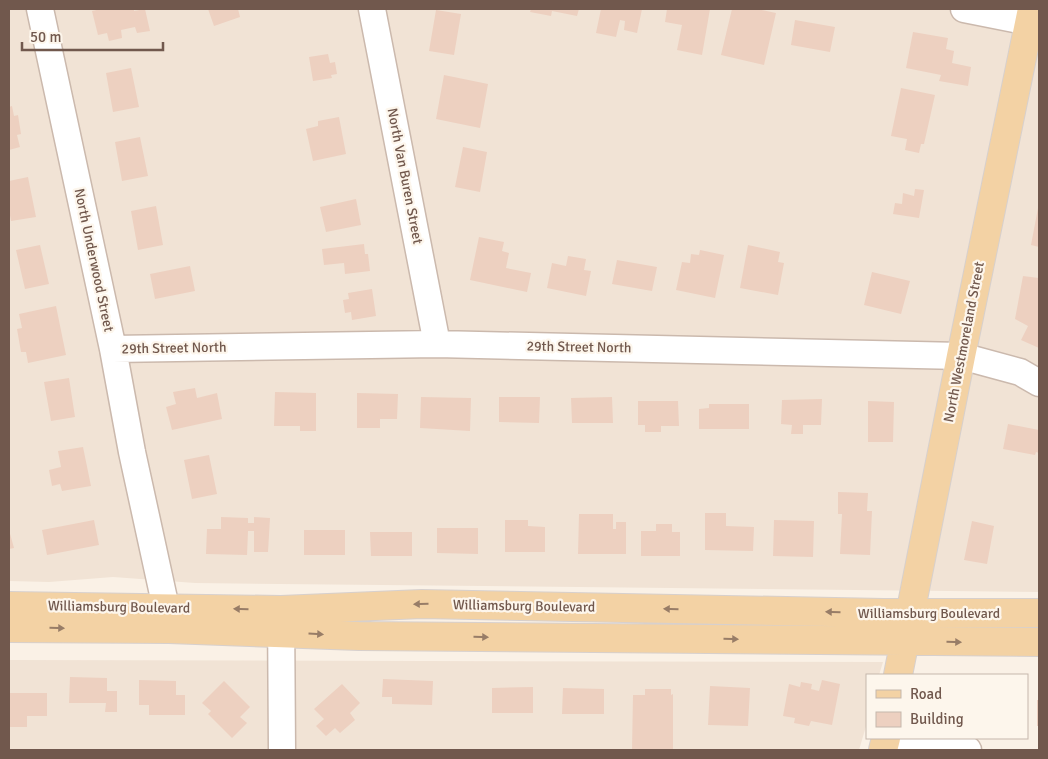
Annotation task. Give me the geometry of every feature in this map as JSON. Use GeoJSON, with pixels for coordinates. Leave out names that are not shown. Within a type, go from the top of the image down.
{"type":"FeatureCollection","features":[{"type":"Feature","properties":{"kind":"main road","name":"North Westmoreland Street"},"geometry":{"type":"LineString","coordinates":[[898,674],[961,356],[1033,18]]}},
{"type":"Feature","properties":{"kind":"main road","name":"Williamsburg Boulevard"},"geometry":{"type":"LineString","coordinates":[[9,606],[168,619],[281,621],[422,604],[911,614],[1039,614]]}},
{"type":"Feature","properties":{"kind":"main road","name":"Williamsburg Boulevard"},"geometry":{"type":"LineString","coordinates":[[9,628],[168,619]]}},
{"type":"Feature","properties":{"kind":"main road","name":"Williamsburg Boulevard"},"geometry":{"type":"LineString","coordinates":[[281,621],[359,636],[1039,642]]}},
{"type":"Feature","properties":{"kind":"street","name":"North Underwood Street"},"geometry":{"type":"LineString","coordinates":[[40,9],[113,349],[132,452],[168,619]]}},
{"type":"Feature","properties":{"kind":"street","name":"North Van Buren Street"},"geometry":{"type":"LineString","coordinates":[[372,9],[437,344]]}},
{"type":"Feature","properties":{"kind":"street"},"geometry":{"type":"LineString","coordinates":[[964,9],[1033,18]]}},
{"type":"Feature","properties":{"kind":"street","name":"29th Street North"},"geometry":{"type":"LineString","coordinates":[[113,349],[437,344],[961,356],[1020,372],[1039,383]]}},
{"type":"Feature","properties":{"kind":"street"},"geometry":{"type":"LineString","coordinates":[[761,611],[761,640]]}},
{"type":"Feature","properties":{"kind":"street"},"geometry":{"type":"LineString","coordinates":[[281,621],[282,750]]}},
{"type":"Feature","properties":{"kind":"street"},"geometry":{"type":"LineString","coordinates":[[905,739],[968,750]]}},
{"type":"Feature","properties":{"kind":"shaded area"},"geometry":{"type":"Polygon","coordinates":[[[9,9],[1039,9],[1039,592],[195,583],[113,577],[49,582],[9,581],[9,9]]]}},
{"type":"Feature","properties":{"kind":"shaded area"},"geometry":{"type":"Polygon","coordinates":[[[9,660],[883,662],[879,674],[866,674],[866,726],[859,750],[9,750],[9,660]]]}},
{"type":"Feature","properties":{"kind":"building"},"geometry":{"type":"Polygon","coordinates":[[[101,9],[134,9],[134,11],[145,9],[150,31],[137,33],[135,27],[121,30],[122,38],[109,41],[107,33],[98,35],[92,11],[101,9]]]}},
{"type":"Feature","properties":{"kind":"building"},"geometry":{"type":"Polygon","coordinates":[[[208,9],[238,9],[240,17],[214,26],[208,9]]]}},
{"type":"Feature","properties":{"kind":"building"},"geometry":{"type":"Polygon","coordinates":[[[531,9],[579,9],[577,16],[552,11],[551,16],[530,12],[531,9]]]}},
{"type":"Feature","properties":{"kind":"building"},"geometry":{"type":"Polygon","coordinates":[[[601,9],[642,9],[637,33],[624,30],[625,21],[620,20],[616,37],[596,33],[601,9]]]}},
{"type":"Feature","properties":{"kind":"building"},"geometry":{"type":"Polygon","coordinates":[[[667,9],[710,9],[702,55],[677,50],[682,25],[665,22],[667,9]]]}},
{"type":"Feature","properties":{"kind":"building"},"geometry":{"type":"Polygon","coordinates":[[[732,9],[757,9],[776,13],[764,65],[721,55],[732,9]]]}},
{"type":"Feature","properties":{"kind":"building"},"geometry":{"type":"Polygon","coordinates":[[[436,10],[461,14],[454,55],[429,51],[436,10]]]}},
{"type":"Feature","properties":{"kind":"building"},"geometry":{"type":"Polygon","coordinates":[[[795,20],[835,27],[830,52],[791,45],[795,20]]]}},
{"type":"Feature","properties":{"kind":"building"},"geometry":{"type":"Polygon","coordinates":[[[913,32],[948,38],[946,49],[954,51],[952,63],[971,67],[968,86],[939,81],[941,75],[906,68],[913,32]]]}},
{"type":"Feature","properties":{"kind":"building"},"geometry":{"type":"Polygon","coordinates":[[[328,54],[330,63],[335,62],[337,74],[331,75],[332,78],[313,81],[309,57],[328,54]]]}},
{"type":"Feature","properties":{"kind":"building"},"geometry":{"type":"Polygon","coordinates":[[[131,68],[139,107],[113,112],[106,73],[131,68]]]}},
{"type":"Feature","properties":{"kind":"building"},"geometry":{"type":"Polygon","coordinates":[[[444,75],[488,84],[480,128],[436,119],[444,75]]]}},
{"type":"Feature","properties":{"kind":"building"},"geometry":{"type":"Polygon","coordinates":[[[901,88],[935,95],[924,144],[921,144],[919,153],[905,150],[907,139],[891,136],[901,88]]]}},
{"type":"Feature","properties":{"kind":"building"},"geometry":{"type":"Polygon","coordinates":[[[12,106],[14,116],[18,115],[21,134],[17,135],[20,147],[9,150],[9,107],[12,106]]]}},
{"type":"Feature","properties":{"kind":"building"},"geometry":{"type":"Polygon","coordinates":[[[339,117],[346,154],[313,161],[306,129],[318,126],[318,121],[339,117]]]}},
{"type":"Feature","properties":{"kind":"building"},"geometry":{"type":"Polygon","coordinates":[[[140,137],[148,176],[122,181],[115,142],[140,137]]]}},
{"type":"Feature","properties":{"kind":"building"},"geometry":{"type":"Polygon","coordinates":[[[463,147],[487,152],[480,192],[455,187],[463,147]]]}},
{"type":"Feature","properties":{"kind":"building"},"geometry":{"type":"Polygon","coordinates":[[[28,177],[36,217],[11,221],[9,181],[28,177]]]}},
{"type":"Feature","properties":{"kind":"building"},"geometry":{"type":"Polygon","coordinates":[[[915,189],[924,190],[919,218],[893,214],[895,203],[902,204],[903,193],[914,196],[915,189]]]}},
{"type":"Feature","properties":{"kind":"building"},"geometry":{"type":"Polygon","coordinates":[[[356,199],[361,225],[326,232],[320,207],[356,199]]]}},
{"type":"Feature","properties":{"kind":"building"},"geometry":{"type":"Polygon","coordinates":[[[156,206],[163,245],[138,250],[131,211],[156,206]]]}},
{"type":"Feature","properties":{"kind":"building"},"geometry":{"type":"Polygon","coordinates":[[[1039,208],[1039,247],[1031,245],[1039,208]]]}},
{"type":"Feature","properties":{"kind":"building"},"geometry":{"type":"Polygon","coordinates":[[[479,237],[504,242],[502,251],[509,253],[506,268],[531,273],[527,292],[470,280],[479,237]]]}},
{"type":"Feature","properties":{"kind":"building"},"geometry":{"type":"Polygon","coordinates":[[[364,244],[365,254],[368,254],[370,271],[345,274],[344,263],[324,265],[322,249],[364,244]]]}},
{"type":"Feature","properties":{"kind":"building"},"geometry":{"type":"Polygon","coordinates":[[[40,245],[49,284],[25,289],[16,250],[40,245]]]}},
{"type":"Feature","properties":{"kind":"building"},"geometry":{"type":"Polygon","coordinates":[[[748,245],[780,252],[778,262],[784,263],[778,295],[740,288],[748,245]]]}},
{"type":"Feature","properties":{"kind":"building"},"geometry":{"type":"Polygon","coordinates":[[[700,250],[724,255],[715,298],[676,290],[682,262],[690,263],[691,254],[699,255],[700,250]]]}},
{"type":"Feature","properties":{"kind":"building"},"geometry":{"type":"Polygon","coordinates":[[[568,256],[586,259],[584,270],[591,271],[586,296],[547,288],[552,263],[566,266],[568,256]]]}},
{"type":"Feature","properties":{"kind":"building"},"geometry":{"type":"Polygon","coordinates":[[[617,260],[657,267],[652,291],[612,284],[617,260]]]}},
{"type":"Feature","properties":{"kind":"building"},"geometry":{"type":"Polygon","coordinates":[[[190,266],[195,291],[155,299],[150,274],[190,266]]]}},
{"type":"Feature","properties":{"kind":"building"},"geometry":{"type":"Polygon","coordinates":[[[872,272],[910,281],[901,314],[864,305],[872,272]]]}},
{"type":"Feature","properties":{"kind":"building"},"geometry":{"type":"Polygon","coordinates":[[[1023,276],[1039,278],[1039,348],[1021,340],[1028,326],[1015,319],[1023,276]]]}},
{"type":"Feature","properties":{"kind":"building"},"geometry":{"type":"Polygon","coordinates":[[[372,289],[376,316],[352,320],[351,312],[345,313],[343,300],[349,299],[348,293],[372,289]]]}},
{"type":"Feature","properties":{"kind":"building"},"geometry":{"type":"Polygon","coordinates":[[[56,306],[66,355],[28,363],[26,352],[21,352],[17,329],[22,328],[19,314],[56,306]]]}},
{"type":"Feature","properties":{"kind":"building"},"geometry":{"type":"Polygon","coordinates":[[[69,378],[75,417],[51,421],[44,382],[69,378]]]}},
{"type":"Feature","properties":{"kind":"building"},"geometry":{"type":"Polygon","coordinates":[[[195,388],[197,398],[217,393],[222,419],[172,430],[166,407],[176,404],[173,392],[195,388]]]}},
{"type":"Feature","properties":{"kind":"building"},"geometry":{"type":"Polygon","coordinates":[[[275,392],[316,393],[316,431],[300,431],[300,426],[274,426],[275,392]]]}},
{"type":"Feature","properties":{"kind":"building"},"geometry":{"type":"Polygon","coordinates":[[[357,393],[398,394],[397,419],[380,419],[380,428],[357,428],[357,393]]]}},
{"type":"Feature","properties":{"kind":"building"},"geometry":{"type":"Polygon","coordinates":[[[421,397],[471,398],[470,431],[420,428],[421,397]]]}},
{"type":"Feature","properties":{"kind":"building"},"geometry":{"type":"Polygon","coordinates":[[[499,397],[540,397],[539,423],[499,422],[499,397]]]}},
{"type":"Feature","properties":{"kind":"building"},"geometry":{"type":"Polygon","coordinates":[[[612,397],[613,423],[572,423],[571,398],[612,397]]]}},
{"type":"Feature","properties":{"kind":"building"},"geometry":{"type":"Polygon","coordinates":[[[822,399],[821,425],[803,425],[803,434],[791,434],[792,425],[781,424],[782,400],[822,399]]]}},
{"type":"Feature","properties":{"kind":"building"},"geometry":{"type":"Polygon","coordinates":[[[638,401],[678,401],[679,426],[661,426],[661,432],[645,432],[645,425],[638,425],[638,401]]]}},
{"type":"Feature","properties":{"kind":"building"},"geometry":{"type":"Polygon","coordinates":[[[868,401],[894,402],[893,442],[868,442],[868,401]]]}},
{"type":"Feature","properties":{"kind":"building"},"geometry":{"type":"Polygon","coordinates":[[[709,404],[749,404],[749,429],[699,429],[699,409],[709,408],[709,404]]]}},
{"type":"Feature","properties":{"kind":"building"},"geometry":{"type":"Polygon","coordinates":[[[1008,424],[1039,430],[1039,453],[1036,452],[1035,455],[1003,449],[1008,424]]]}},
{"type":"Feature","properties":{"kind":"building"},"geometry":{"type":"Polygon","coordinates":[[[83,447],[91,486],[62,491],[60,484],[52,486],[49,470],[61,467],[58,451],[83,447]]]}},
{"type":"Feature","properties":{"kind":"building"},"geometry":{"type":"Polygon","coordinates":[[[209,455],[217,494],[192,499],[184,460],[209,455]]]}},
{"type":"Feature","properties":{"kind":"building"},"geometry":{"type":"Polygon","coordinates":[[[838,492],[868,493],[867,511],[872,511],[870,555],[840,554],[842,514],[838,514],[838,492]]]}},
{"type":"Feature","properties":{"kind":"building"},"geometry":{"type":"Polygon","coordinates":[[[705,513],[726,513],[726,526],[754,527],[753,551],[705,550],[705,513]]]}},
{"type":"Feature","properties":{"kind":"building"},"geometry":{"type":"Polygon","coordinates":[[[579,514],[613,514],[613,529],[616,529],[616,522],[626,522],[626,554],[578,554],[579,514]]]}},
{"type":"Feature","properties":{"kind":"building"},"geometry":{"type":"Polygon","coordinates":[[[221,517],[248,518],[248,523],[254,523],[254,517],[270,518],[268,552],[254,552],[254,531],[248,531],[247,555],[206,554],[207,529],[221,529],[221,517]]]}},
{"type":"Feature","properties":{"kind":"building"},"geometry":{"type":"Polygon","coordinates":[[[94,520],[99,545],[47,555],[42,530],[94,520]]]}},
{"type":"Feature","properties":{"kind":"building"},"geometry":{"type":"Polygon","coordinates":[[[505,520],[528,520],[528,526],[545,527],[545,552],[505,552],[505,520]]]}},
{"type":"Feature","properties":{"kind":"building"},"geometry":{"type":"Polygon","coordinates":[[[774,520],[814,521],[813,557],[773,556],[774,520]]]}},
{"type":"Feature","properties":{"kind":"building"},"geometry":{"type":"Polygon","coordinates":[[[972,521],[994,526],[987,564],[964,560],[972,521]]]}},
{"type":"Feature","properties":{"kind":"building"},"geometry":{"type":"Polygon","coordinates":[[[656,524],[672,524],[672,532],[680,532],[680,556],[641,556],[641,531],[656,531],[656,524]]]}},
{"type":"Feature","properties":{"kind":"building"},"geometry":{"type":"Polygon","coordinates":[[[437,528],[478,528],[478,554],[437,553],[437,528]]]}},
{"type":"Feature","properties":{"kind":"building"},"geometry":{"type":"Polygon","coordinates":[[[9,530],[14,548],[9,549],[9,530]]]}},
{"type":"Feature","properties":{"kind":"building"},"geometry":{"type":"Polygon","coordinates":[[[304,530],[345,530],[345,555],[304,555],[304,530]]]}},
{"type":"Feature","properties":{"kind":"building"},"geometry":{"type":"Polygon","coordinates":[[[370,532],[412,532],[412,556],[371,556],[370,532]]]}},
{"type":"Feature","properties":{"kind":"building"},"geometry":{"type":"Polygon","coordinates":[[[70,677],[107,678],[107,691],[117,691],[117,712],[105,712],[106,703],[69,703],[70,677]]]}},
{"type":"Feature","properties":{"kind":"building"},"geometry":{"type":"Polygon","coordinates":[[[383,679],[433,681],[432,705],[392,704],[392,697],[382,697],[383,679]]]}},
{"type":"Feature","properties":{"kind":"building"},"geometry":{"type":"Polygon","coordinates":[[[139,680],[176,681],[176,695],[185,695],[185,715],[149,715],[149,705],[139,705],[139,680]]]}},
{"type":"Feature","properties":{"kind":"building"},"geometry":{"type":"Polygon","coordinates":[[[822,680],[840,684],[832,725],[811,721],[809,726],[794,723],[795,718],[783,716],[789,684],[800,687],[801,682],[812,684],[811,689],[819,691],[822,680]]]}},
{"type":"Feature","properties":{"kind":"building"},"geometry":{"type":"Polygon","coordinates":[[[224,681],[250,707],[240,717],[247,723],[232,738],[208,714],[211,711],[202,703],[224,681]]]}},
{"type":"Feature","properties":{"kind":"building"},"geometry":{"type":"Polygon","coordinates":[[[342,684],[360,703],[350,713],[355,720],[340,733],[335,728],[326,736],[316,726],[324,719],[314,709],[342,684]]]}},
{"type":"Feature","properties":{"kind":"building"},"geometry":{"type":"Polygon","coordinates":[[[710,686],[750,688],[748,726],[708,725],[710,686]]]}},
{"type":"Feature","properties":{"kind":"building"},"geometry":{"type":"Polygon","coordinates":[[[533,687],[533,713],[492,713],[492,688],[533,687]]]}},
{"type":"Feature","properties":{"kind":"building"},"geometry":{"type":"Polygon","coordinates":[[[563,688],[604,689],[604,714],[562,714],[563,688]]]}},
{"type":"Feature","properties":{"kind":"building"},"geometry":{"type":"Polygon","coordinates":[[[645,689],[671,689],[671,695],[673,694],[673,750],[632,750],[633,695],[645,695],[645,689]]]}},
{"type":"Feature","properties":{"kind":"building"},"geometry":{"type":"Polygon","coordinates":[[[10,693],[47,693],[47,716],[27,716],[27,727],[9,727],[10,693]]]}},
{"type":"Feature","properties":{"kind":"building"},"geometry":{"type":"Polygon","coordinates":[[[1037,700],[1039,700],[1039,726],[1037,726],[1037,700]]]}}]}
